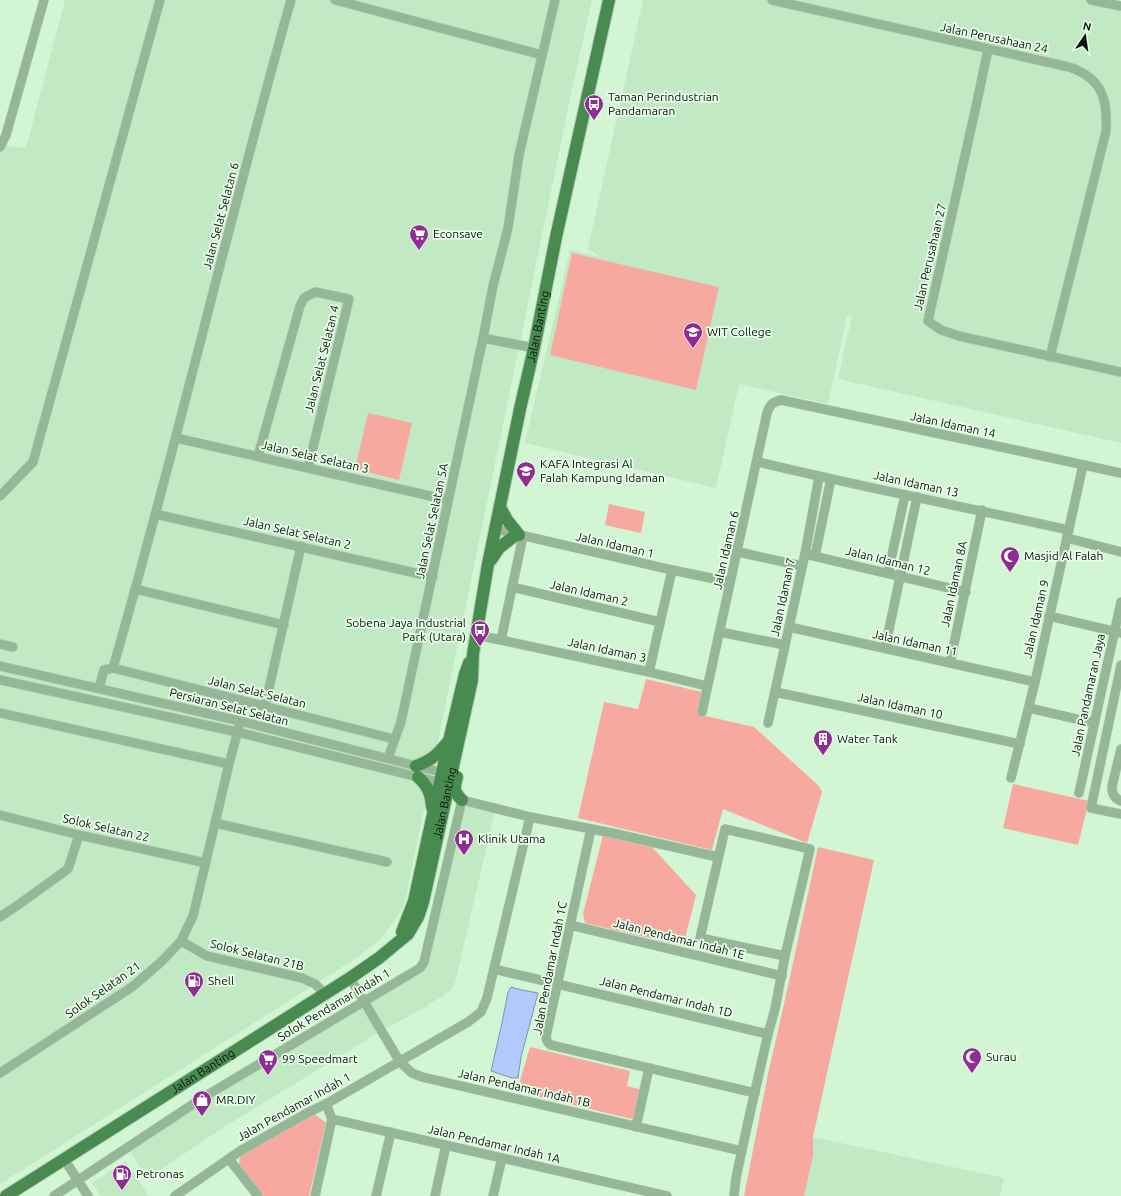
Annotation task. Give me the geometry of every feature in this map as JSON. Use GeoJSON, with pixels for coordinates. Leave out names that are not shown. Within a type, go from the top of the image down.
{"type":"FeatureCollection","features":[{"type":"Feature","properties":{"kind":"main road","name":"Jalan Banting"},"geometry":{"type":"LineString","coordinates":[[6,1196],[380,958],[408,934],[418,917],[423,902],[454,741],[473,675],[473,654],[495,529],[556,237],[609,0]]}},
{"type":"Feature","properties":{"kind":"main road"},"geometry":{"type":"LineString","coordinates":[[488,564],[499,548],[520,535],[500,508]]}},
{"type":"Feature","properties":{"kind":"main road"},"geometry":{"type":"LineString","coordinates":[[433,816],[432,801],[429,791],[417,772],[428,761],[454,741],[460,762],[454,788],[456,794],[462,800]]}},
{"type":"Feature","properties":{"kind":"main road","name":"Jalan Banting"},"geometry":{"type":"LineString","coordinates":[[396,943],[407,922],[414,901],[433,816],[446,779]]}},
{"type":"Feature","properties":{"kind":"street"},"geometry":{"type":"LineString","coordinates":[[0,147],[6,135],[44,0]]}},
{"type":"Feature","properties":{"kind":"street"},"geometry":{"type":"LineString","coordinates":[[0,496],[33,462],[160,0]]}},
{"type":"Feature","properties":{"kind":"street","name":"Jalan Selat Selatan 6"},"geometry":{"type":"LineString","coordinates":[[113,668],[156,514],[234,210],[291,0]]}},
{"type":"Feature","properties":{"kind":"street"},"geometry":{"type":"LineString","coordinates":[[335,0],[542,55]]}},
{"type":"Feature","properties":{"kind":"street","name":"Jalan Selat Selatan 5A"},"geometry":{"type":"LineString","coordinates":[[388,758],[401,722],[433,577],[493,286],[508,228],[520,155],[555,0]]}},
{"type":"Feature","properties":{"kind":"street","name":"Jalan Perusahaan 24"},"geometry":{"type":"LineString","coordinates":[[772,0],[1062,65],[1078,70],[1091,79],[1097,86],[1105,101],[1106,131],[1050,357]]}},
{"type":"Feature","properties":{"kind":"street"},"geometry":{"type":"LineString","coordinates":[[1091,0],[1121,6]]}},
{"type":"Feature","properties":{"kind":"street","name":"Jalan Perusahaan 27"},"geometry":{"type":"LineString","coordinates":[[988,49],[928,321],[941,330],[959,336],[1121,372]]}},
{"type":"Feature","properties":{"kind":"street","name":"Jalan Selat Selatan 4"},"geometry":{"type":"LineString","coordinates":[[258,456],[300,306],[304,298],[315,292],[349,299],[308,468]]}},
{"type":"Feature","properties":{"kind":"street"},"geometry":{"type":"LineString","coordinates":[[483,338],[534,348]]}},
{"type":"Feature","properties":{"kind":"street","name":"Jalan Idaman 6"},"geometry":{"type":"LineString","coordinates":[[702,712],[768,413],[773,402],[781,400]]}},
{"type":"Feature","properties":{"kind":"street","name":"Jalan Idaman 14"},"geometry":{"type":"LineString","coordinates":[[781,400],[1121,474]]}},
{"type":"Feature","properties":{"kind":"street","name":"Jalan Selat Selatan 3"},"geometry":{"type":"LineString","coordinates":[[176,438],[448,500]]}},
{"type":"Feature","properties":{"kind":"street","name":"Jalan Idaman 13"},"geometry":{"type":"LineString","coordinates":[[758,462],[831,480],[982,510],[1068,534],[1121,552]]}},
{"type":"Feature","properties":{"kind":"street","name":"Jalan Idaman 9"},"geometry":{"type":"LineString","coordinates":[[1012,778],[1083,465]]}},
{"type":"Feature","properties":{"kind":"street","name":"Jalan Idaman 7"},"geometry":{"type":"LineString","coordinates":[[768,722],[790,627],[819,477]]}},
{"type":"Feature","properties":{"kind":"street","name":"Jalan Idaman 7"},"geometry":{"type":"LineString","coordinates":[[815,556],[831,480]]}},
{"type":"Feature","properties":{"kind":"street"},"geometry":{"type":"LineString","coordinates":[[888,573],[905,495]]}},
{"type":"Feature","properties":{"kind":"street"},"geometry":{"type":"LineString","coordinates":[[885,648],[917,497]]}},
{"type":"Feature","properties":{"kind":"street","name":"Jalan Idaman 8A"},"geometry":{"type":"LineString","coordinates":[[950,663],[982,510]]}},
{"type":"Feature","properties":{"kind":"street","name":"Jalan Selat Selatan 2"},"geometry":{"type":"LineString","coordinates":[[156,514],[433,577]]}},
{"type":"Feature","properties":{"kind":"street","name":"Jalan Idaman 1"},"geometry":{"type":"LineString","coordinates":[[495,529],[730,582]]}},
{"type":"Feature","properties":{"kind":"street"},"geometry":{"type":"LineString","coordinates":[[501,640],[512,587],[520,535]]}},
{"type":"Feature","properties":{"kind":"street"},"geometry":{"type":"LineString","coordinates":[[265,706],[301,546]]}},
{"type":"Feature","properties":{"kind":"street"},"geometry":{"type":"LineString","coordinates":[[738,552],[802,566]]}},
{"type":"Feature","properties":{"kind":"street","name":"Jalan Idaman 12"},"geometry":{"type":"LineString","coordinates":[[805,554],[966,592]]}},
{"type":"Feature","properties":{"kind":"street"},"geometry":{"type":"LineString","coordinates":[[649,672],[672,570]]}},
{"type":"Feature","properties":{"kind":"street","name":"Jalan Idaman 2"},"geometry":{"type":"LineString","coordinates":[[512,587],[660,622]]}},
{"type":"Feature","properties":{"kind":"street"},"geometry":{"type":"LineString","coordinates":[[135,589],[284,625]]}},
{"type":"Feature","properties":{"kind":"street","name":"Jalan Pandamaran Jaya"},"geometry":{"type":"LineString","coordinates":[[1079,793],[1094,723],[1117,632],[1121,602]]}},
{"type":"Feature","properties":{"kind":"street"},"geometry":{"type":"LineString","coordinates":[[1049,616],[1117,632]]}},
{"type":"Feature","properties":{"kind":"street","name":"Jalan Idaman 11"},"geometry":{"type":"LineString","coordinates":[[790,627],[1035,682]]}},
{"type":"Feature","properties":{"kind":"street"},"geometry":{"type":"LineString","coordinates":[[720,632],[785,645]]}},
{"type":"Feature","properties":{"kind":"street","name":"Jalan Idaman 3"},"geometry":{"type":"LineString","coordinates":[[476,635],[707,686]]}},
{"type":"Feature","properties":{"kind":"street"},"geometry":{"type":"LineString","coordinates":[[0,644],[13,647]]}},
{"type":"Feature","properties":{"kind":"street"},"geometry":{"type":"LineString","coordinates":[[1121,665],[1118,693],[1092,808],[1121,814]]}},
{"type":"Feature","properties":{"kind":"street","name":"Persiaran Selat Selatan"},"geometry":{"type":"LineString","coordinates":[[0,666],[240,721],[388,758],[417,772]]}},
{"type":"Feature","properties":{"kind":"street"},"geometry":{"type":"LineString","coordinates":[[99,688],[104,670],[113,668]]}},
{"type":"Feature","properties":{"kind":"street","name":"Jalan Selat Selatan"},"geometry":{"type":"LineString","coordinates":[[113,668],[394,739]]}},
{"type":"Feature","properties":{"kind":"street","name":"Persiaran Selat Selatan"},"geometry":{"type":"LineString","coordinates":[[0,680],[446,779]]}},
{"type":"Feature","properties":{"kind":"street","name":"Jalan Idaman 10"},"geometry":{"type":"LineString","coordinates":[[775,692],[1020,744]]}},
{"type":"Feature","properties":{"kind":"street"},"geometry":{"type":"LineString","coordinates":[[1028,708],[1094,723]]}},
{"type":"Feature","properties":{"kind":"street"},"geometry":{"type":"LineString","coordinates":[[0,713],[229,764]]}},
{"type":"Feature","properties":{"kind":"street","name":"Solok Selatan 21"},"geometry":{"type":"LineString","coordinates":[[0,1073],[132,987],[161,962],[181,941],[193,916],[240,721]]}},
{"type":"Feature","properties":{"kind":"street"},"geometry":{"type":"LineString","coordinates":[[1121,749],[1112,786],[1112,792],[1117,800],[1121,802]]}},
{"type":"Feature","properties":{"kind":"street"},"geometry":{"type":"LineString","coordinates":[[462,800],[530,817],[718,857]]}},
{"type":"Feature","properties":{"kind":"street","name":"Solok Pendamar Indah 1"},"geometry":{"type":"LineString","coordinates":[[54,1196],[204,1097],[420,968],[424,962],[462,800]]}},
{"type":"Feature","properties":{"kind":"street","name":"Solok Selatan 22"},"geometry":{"type":"LineString","coordinates":[[0,815],[206,863]]}},
{"type":"Feature","properties":{"kind":"street","name":"Jalan Pendamar Indah 1"},"geometry":{"type":"LineString","coordinates":[[178,1195],[240,1151],[302,1115],[326,1104],[400,1062],[468,1022],[481,1012],[488,998],[530,817]]}},
{"type":"Feature","properties":{"kind":"street"},"geometry":{"type":"LineString","coordinates":[[215,823],[387,862]]}},
{"type":"Feature","properties":{"kind":"street","name":"Jalan Pendamar Indah 1C"},"geometry":{"type":"LineString","coordinates":[[591,829],[557,983],[547,1032],[547,1042],[551,1045],[755,1092]]}},
{"type":"Feature","properties":{"kind":"street"},"geometry":{"type":"LineString","coordinates":[[734,1196],[736,1178],[810,848],[725,829],[700,938],[785,956]]}},
{"type":"Feature","properties":{"kind":"street"},"geometry":{"type":"LineString","coordinates":[[0,917],[68,869],[80,834]]}},
{"type":"Feature","properties":{"kind":"street","name":"Jalan Pendamar Indah 1E"},"geometry":{"type":"LineString","coordinates":[[570,925],[782,976]]}},
{"type":"Feature","properties":{"kind":"street","name":"Solok Selatan 21B"},"geometry":{"type":"LineString","coordinates":[[181,941],[207,956],[302,978],[315,984],[325,994]]}},
{"type":"Feature","properties":{"kind":"street","name":"Jalan Pendamar Indah 1D"},"geometry":{"type":"LineString","coordinates":[[494,968],[768,1034]]}},
{"type":"Feature","properties":{"kind":"street","name":"Jalan Pendamar Indah 1B"},"geometry":{"type":"LineString","coordinates":[[350,978],[400,1062],[412,1073],[422,1077],[742,1151]]}},
{"type":"Feature","properties":{"kind":"street"},"geometry":{"type":"LineString","coordinates":[[636,1127],[649,1068]]}},
{"type":"Feature","properties":{"kind":"street"},"geometry":{"type":"LineString","coordinates":[[315,1196],[332,1119],[326,1104]]}},
{"type":"Feature","properties":{"kind":"street","name":"Jalan Pendamar Indah 1A"},"geometry":{"type":"LineString","coordinates":[[332,1119],[667,1196]]}},
{"type":"Feature","properties":{"kind":"street"},"geometry":{"type":"LineString","coordinates":[[376,1196],[391,1132]]}},
{"type":"Feature","properties":{"kind":"street"},"geometry":{"type":"LineString","coordinates":[[435,1196],[446,1145]]}},
{"type":"Feature","properties":{"kind":"street"},"geometry":{"type":"LineString","coordinates":[[493,1196],[502,1158]]}},
{"type":"Feature","properties":{"kind":"street"},"geometry":{"type":"LineString","coordinates":[[64,1159],[88,1196]]}},
{"type":"Feature","properties":{"kind":"street"},"geometry":{"type":"LineString","coordinates":[[230,1159],[258,1196]]}},
{"type":"Feature","properties":{"kind":"shaded area"},"geometry":{"type":"Polygon","coordinates":[[[65,0],[592,0],[572,89],[404,906],[383,937],[358,957],[0,1184],[0,145],[26,148],[65,0]]]}},
{"type":"Feature","properties":{"kind":"shaded area"},"geometry":{"type":"Polygon","coordinates":[[[643,0],[1084,0],[1121,9],[1121,443],[838,379],[852,316],[847,315],[828,404],[739,384],[716,488],[525,443],[570,250],[601,257],[588,249],[643,0]]]}},
{"type":"Feature","properties":{"kind":"shaded area"},"geometry":{"type":"Polygon","coordinates":[[[572,253],[719,287],[696,390],[550,355],[572,253]]]}},
{"type":"Feature","properties":{"kind":"shaded area"},"geometry":{"type":"Polygon","coordinates":[[[368,413],[412,423],[399,480],[355,469],[368,413]]]}},
{"type":"Feature","properties":{"kind":"shaded area"},"geometry":{"type":"Polygon","coordinates":[[[609,504],[645,512],[641,533],[605,525],[609,504]]]}},
{"type":"Feature","properties":{"kind":"shaded area"},"geometry":{"type":"Polygon","coordinates":[[[646,679],[702,692],[697,714],[754,727],[819,786],[822,792],[807,843],[723,809],[712,850],[578,818],[604,702],[638,709],[646,679]]]}},
{"type":"Feature","properties":{"kind":"shaded area"},"geometry":{"type":"Polygon","coordinates":[[[1013,784],[1089,801],[1078,845],[1003,828],[1013,784]]]}},
{"type":"Feature","properties":{"kind":"shaded area"},"geometry":{"type":"Polygon","coordinates":[[[464,803],[495,811],[455,983],[451,990],[424,1008],[383,1030],[221,1129],[148,1178],[129,1150],[208,1098],[422,970],[464,803]]]}},
{"type":"Feature","properties":{"kind":"shaded area"},"geometry":{"type":"Polygon","coordinates":[[[603,835],[651,846],[696,895],[683,946],[585,923],[583,914],[603,835]]]}},
{"type":"Feature","properties":{"kind":"shaded area"},"geometry":{"type":"Polygon","coordinates":[[[818,847],[874,860],[813,1137],[813,1156],[804,1196],[744,1196],[767,1079],[818,847]]]}},
{"type":"Feature","properties":{"kind":"shaded area"},"geometry":{"type":"Polygon","coordinates":[[[530,1047],[630,1071],[627,1086],[643,1090],[636,1120],[527,1094],[520,1081],[530,1047]]]}},
{"type":"Feature","properties":{"kind":"shaded area"},"geometry":{"type":"Polygon","coordinates":[[[312,1112],[326,1123],[309,1196],[262,1196],[239,1165],[240,1154],[312,1112]]]}},
{"type":"Feature","properties":{"kind":"shaded area"},"geometry":{"type":"Polygon","coordinates":[[[813,1137],[1004,1178],[1000,1196],[804,1196],[813,1156],[813,1137]]]}},
{"type":"Feature","properties":{"kind":"shaded area"},"geometry":{"type":"Polygon","coordinates":[[[125,1161],[149,1196],[101,1196],[92,1183],[125,1161]]]}},
{"type":"Feature","properties":{"kind":"water"},"geometry":{"type":"Polygon","coordinates":[[[511,987],[538,993],[521,1057],[518,1078],[512,1078],[491,1071],[508,992],[511,987]]]}},
{"type":"Feature","properties":{"kind":"place","name":"Taman Perindustrian Pandamaran"},"geometry":{"type":"Point","coordinates":[594,121]}},
{"type":"Feature","properties":{"kind":"place","name":"Econsave"},"geometry":{"type":"Point","coordinates":[419,251]}},
{"type":"Feature","properties":{"kind":"place","name":"WIT College"},"geometry":{"type":"Point","coordinates":[693,349]}},
{"type":"Feature","properties":{"kind":"place","name":"KAFA Integrasi Al Falah Kampung Idaman"},"geometry":{"type":"Point","coordinates":[526,488]}},
{"type":"Feature","properties":{"kind":"place","name":"Masjid Al Falah"},"geometry":{"type":"Point","coordinates":[1010,573]}},
{"type":"Feature","properties":{"kind":"place","name":"Sobena Jaya Industrial Park (Utara)"},"geometry":{"type":"Point","coordinates":[480,647]}},
{"type":"Feature","properties":{"kind":"place","name":"Water Tank"},"geometry":{"type":"Point","coordinates":[823,756]}},
{"type":"Feature","properties":{"kind":"place","name":"Klinik Utama"},"geometry":{"type":"Point","coordinates":[464,856]}},
{"type":"Feature","properties":{"kind":"place","name":"Shell"},"geometry":{"type":"Point","coordinates":[194,998]}},
{"type":"Feature","properties":{"kind":"place","name":"Surau"},"geometry":{"type":"Point","coordinates":[972,1074]}},
{"type":"Feature","properties":{"kind":"place","name":"99 Speedmart"},"geometry":{"type":"Point","coordinates":[268,1076]}},
{"type":"Feature","properties":{"kind":"place","name":"MR.DIY"},"geometry":{"type":"Point","coordinates":[202,1117]}},
{"type":"Feature","properties":{"kind":"place","name":"Petronas"},"geometry":{"type":"Point","coordinates":[122,1191]}}]}
